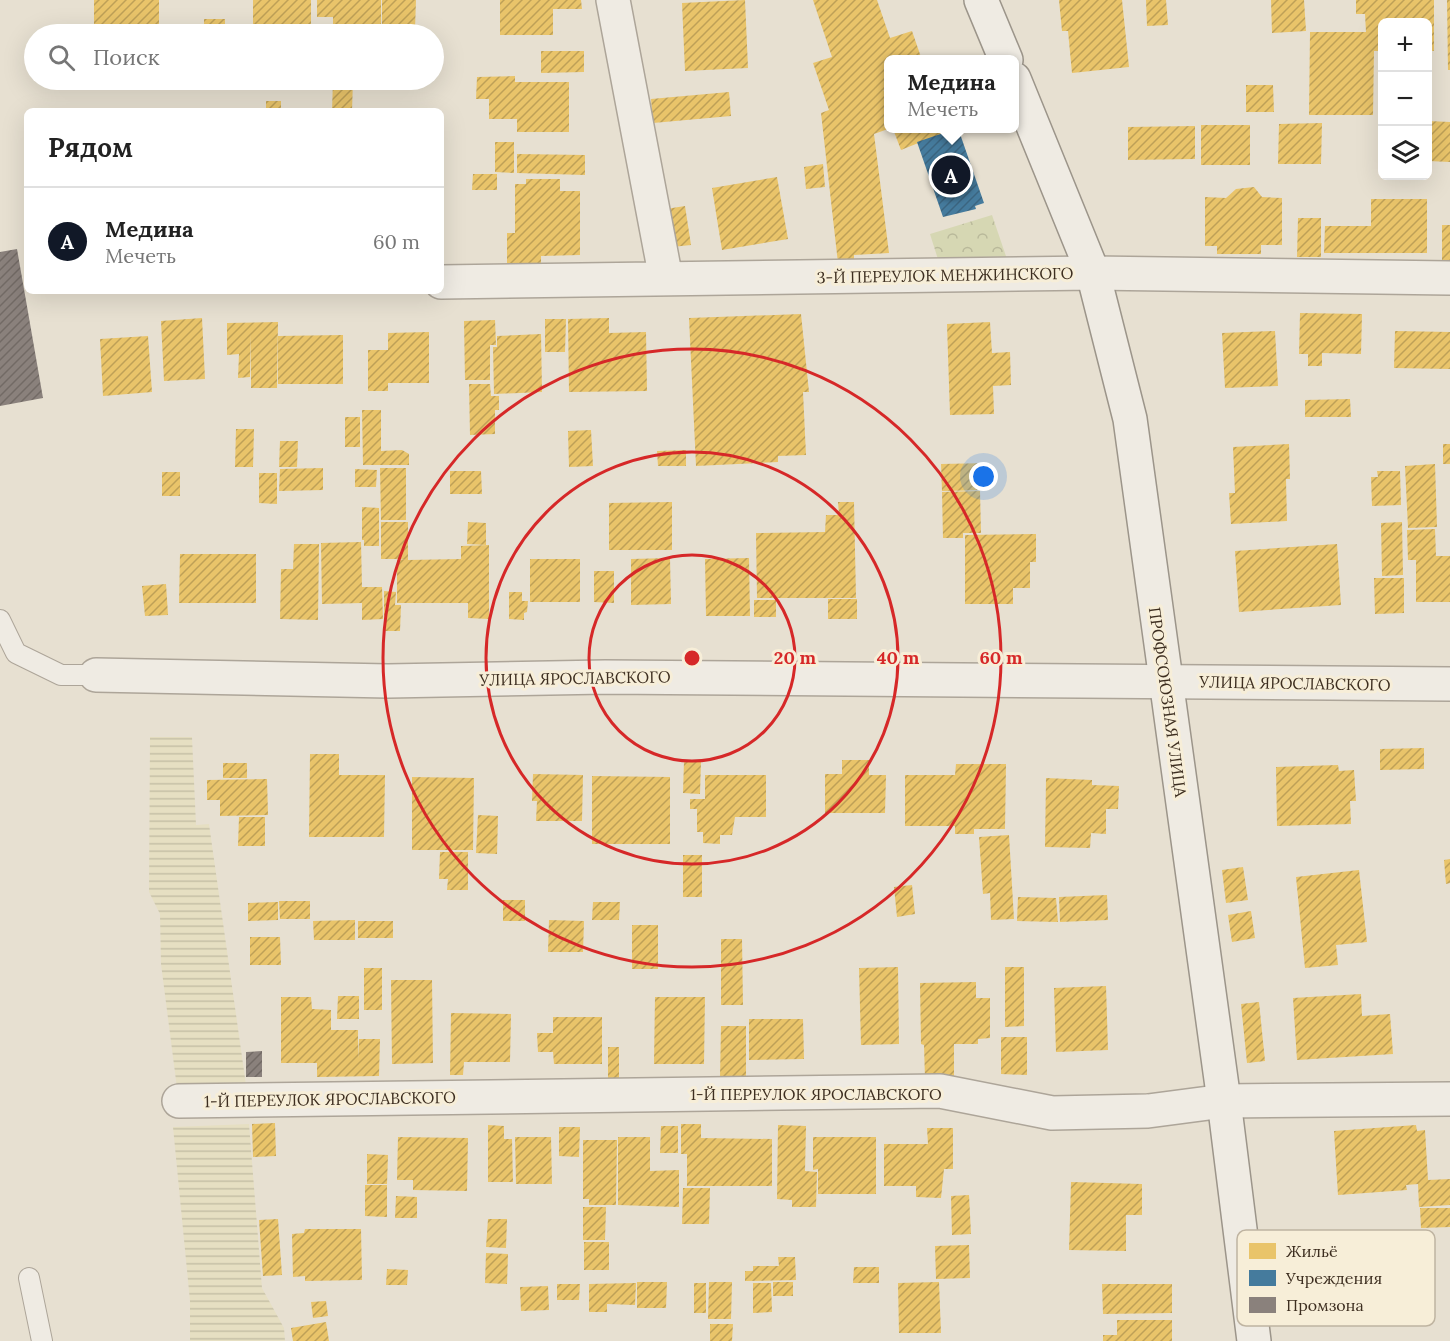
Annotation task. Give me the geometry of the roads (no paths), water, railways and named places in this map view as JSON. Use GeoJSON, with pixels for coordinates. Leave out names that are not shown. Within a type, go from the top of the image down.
{"type":"FeatureCollection","features":[{"type":"Feature","properties":{"kind":"street"},"geometry":{"type":"LineString","coordinates":[[614,0],[666,279]]}},
{"type":"Feature","properties":{"kind":"street"},"geometry":{"type":"LineString","coordinates":[[981,0],[1004,55]]}},
{"type":"Feature","properties":{"kind":"street","name":"ПРОФСОЮЗНАЯ УЛИЦА"},"geometry":{"type":"LineString","coordinates":[[1019,92],[1093,273],[1130,419],[1240,1230]]}},
{"type":"Feature","properties":{"kind":"street","name":"3-Й ПЕРЕУЛОК МЕНЖИНСКОГО"},"geometry":{"type":"LineString","coordinates":[[444,282],[1093,273],[1450,278]]}},
{"type":"Feature","properties":{"kind":"street","name":"УЛИЦА ЯРОСЛАВСКОГО"},"geometry":{"type":"LineString","coordinates":[[96,675],[388,681],[604,677],[1450,684]]}},
{"type":"Feature","properties":{"kind":"street","name":"1-Й ПЕРЕУЛОК ЯРОСЛАВСКОГО"},"geometry":{"type":"LineString","coordinates":[[179,1101],[940,1091],[1052,1113],[1148,1110],[1224,1101],[1450,1099]]}},
{"type":"Feature","properties":{"kind":"street","name":"ПРОФСОЮЗНАЯ УЛИЦА"},"geometry":{"type":"LineString","coordinates":[[1252,1326],[1254,1341]]}},
{"type":"Feature","properties":{"kind":"lane"},"geometry":{"type":"LineString","coordinates":[[0,620],[16,653],[61,675],[96,675]]}},
{"type":"Feature","properties":{"kind":"lane"},"geometry":{"type":"LineString","coordinates":[[29,1278],[42,1341]]}},
{"type":"Feature","properties":{"kind":"place","name":"Медина"},"geometry":{"type":"Point","coordinates":[951,175]}}]}
